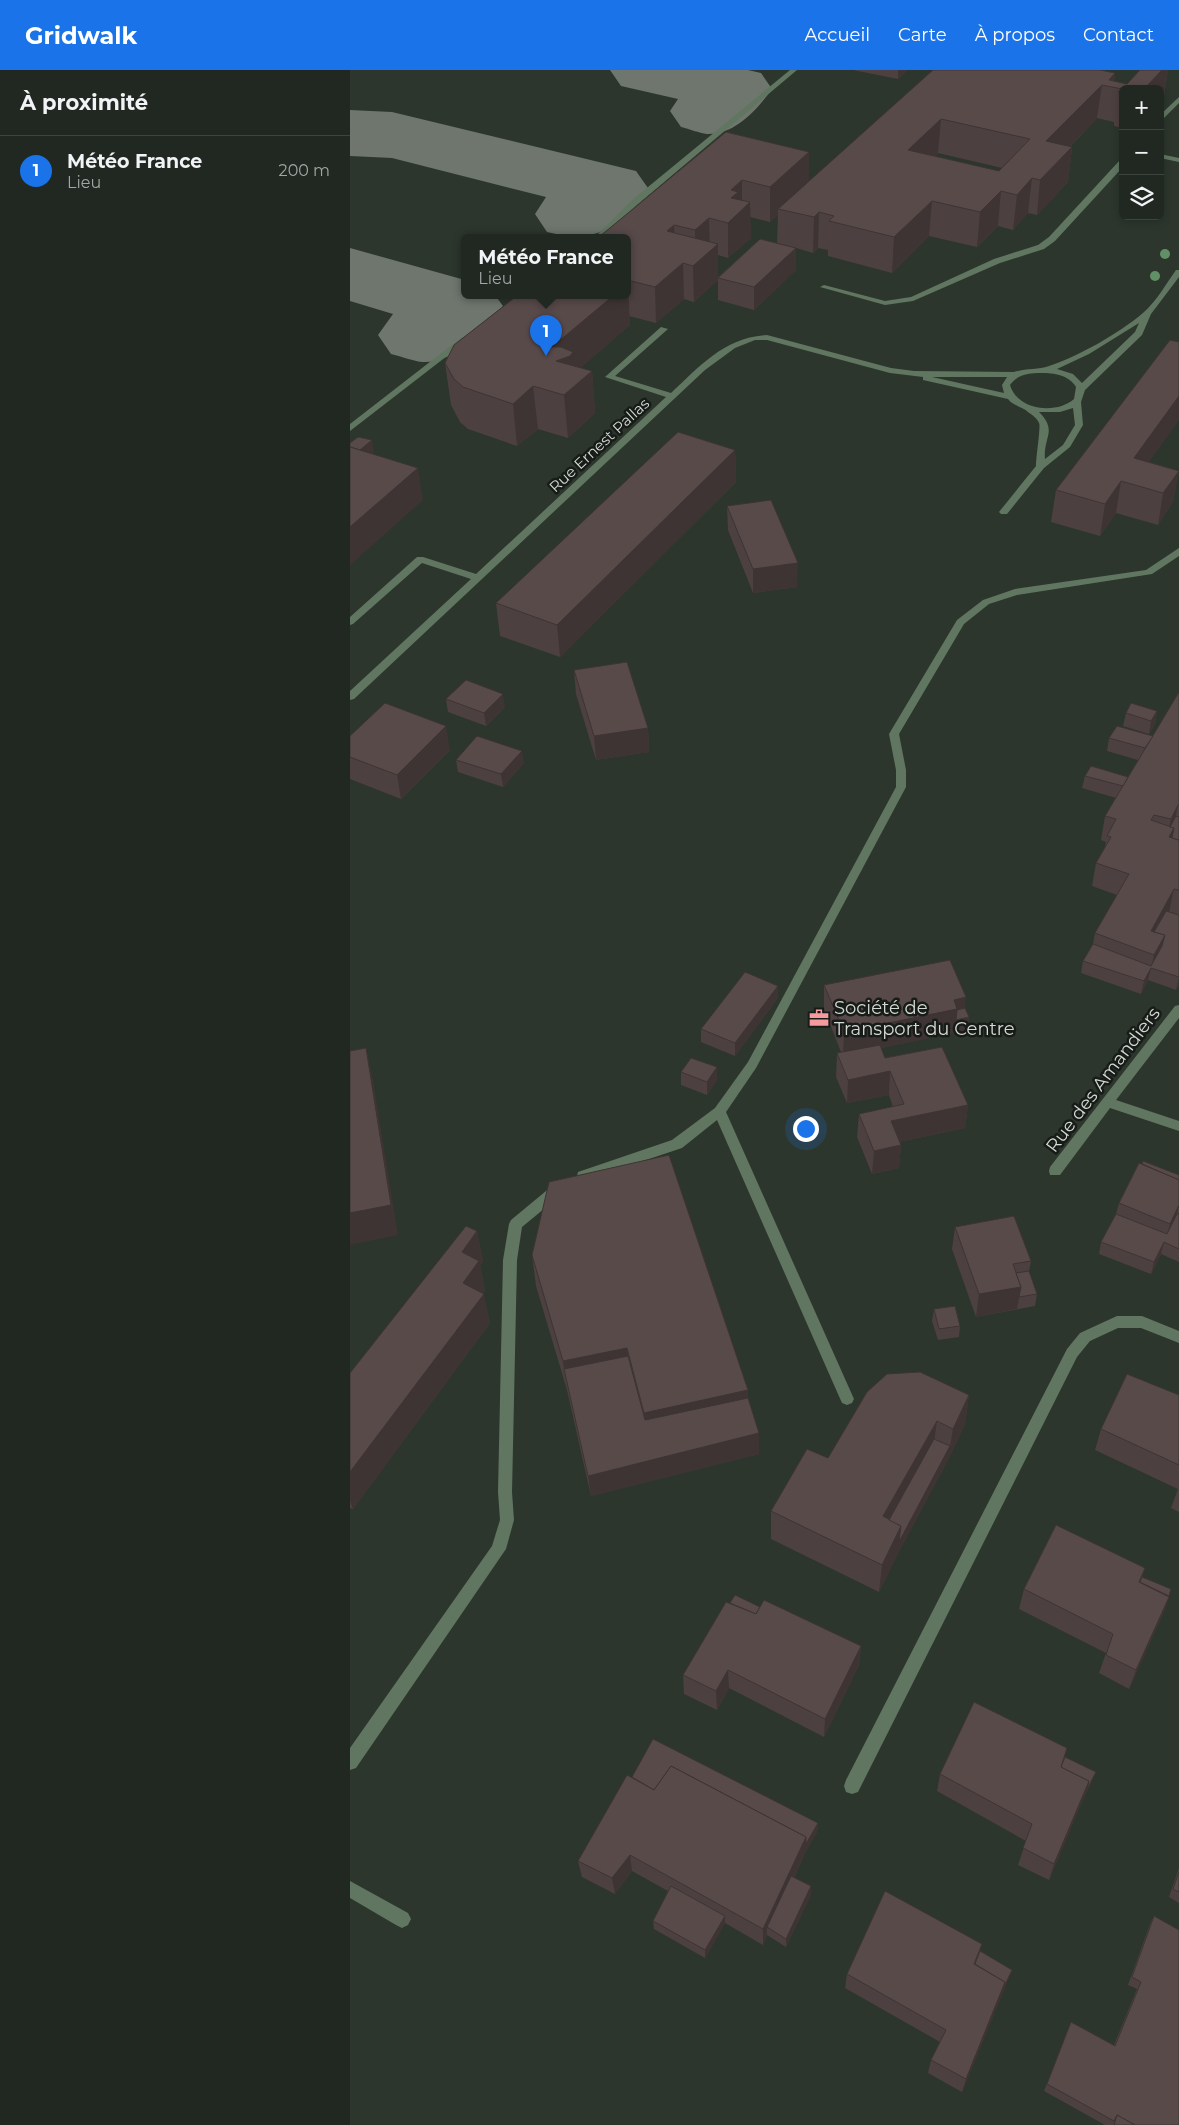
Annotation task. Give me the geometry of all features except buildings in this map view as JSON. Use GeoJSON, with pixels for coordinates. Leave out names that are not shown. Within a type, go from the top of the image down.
{"type":"FeatureCollection","features":[{"type":"Feature","properties":{"kind":"street"},"geometry":{"type":"LineString","coordinates":[[601,234],[634,203],[794,70]]}},
{"type":"Feature","properties":{"kind":"street"},"geometry":{"type":"LineString","coordinates":[[1164,116],[1179,99]]}},
{"type":"Feature","properties":{"kind":"street"},"geometry":{"type":"LineString","coordinates":[[1164,157],[1179,160]]}},
{"type":"Feature","properties":{"kind":"street"},"geometry":{"type":"LineString","coordinates":[[824,287],[885,302],[913,299],[1006,258],[1041,246],[1052,239],[1119,166]]}},
{"type":"Feature","properties":{"kind":"street"},"geometry":{"type":"LineString","coordinates":[[1047,370],[1070,362],[1107,341],[1146,314],[1179,272]]}},
{"type":"Feature","properties":{"kind":"street"},"geometry":{"type":"LineString","coordinates":[[1082,388],[1121,353],[1139,333],[1146,314]]}},
{"type":"Feature","properties":{"kind":"street"},"geometry":{"type":"LineString","coordinates":[[664,329],[609,378],[672,396]]}},
{"type":"Feature","properties":{"kind":"street"},"geometry":{"type":"LineString","coordinates":[[350,428],[476,331]]}},
{"type":"Feature","properties":{"kind":"street","name":"Rue Ernest Pallas"},"geometry":{"type":"LineString","coordinates":[[350,697],[672,396],[720,353],[735,343],[757,337],[778,339],[890,370],[914,374],[1016,375],[1025,371],[1047,370]]}},
{"type":"Feature","properties":{"kind":"street"},"geometry":{"type":"LineString","coordinates":[[1029,408],[1056,409],[1077,402],[1082,396],[1082,388],[1078,382],[1069,376],[1047,370]]}},
{"type":"Feature","properties":{"kind":"street","name":"Rue Ernest Pallas"},"geometry":{"type":"LineString","coordinates":[[914,374],[944,384],[1010,397],[1029,408]]}},
{"type":"Feature","properties":{"kind":"street"},"geometry":{"type":"LineString","coordinates":[[1010,397],[1006,385],[1016,375]]}},
{"type":"Feature","properties":{"kind":"street"},"geometry":{"type":"LineString","coordinates":[[1004,512],[1041,466],[1066,446],[1079,425],[1077,402]]}},
{"type":"Feature","properties":{"kind":"street"},"geometry":{"type":"LineString","coordinates":[[1029,408],[1044,422],[1045,430],[1040,452],[1041,466]]}},
{"type":"Feature","properties":{"kind":"street"},"geometry":{"type":"LineString","coordinates":[[350,1762],[499,1549],[507,1520],[505,1492],[510,1260],[516,1224],[570,1180],[677,1144],[720,1111],[752,1065],[901,787],[901,770],[894,734],[960,622],[986,602],[1015,592],[1149,572],[1168,561],[1179,551]]}},
{"type":"Feature","properties":{"kind":"street"},"geometry":{"type":"LineString","coordinates":[[350,622],[420,559],[478,578]]}},
{"type":"Feature","properties":{"kind":"street","name":"Rue des Amandiers"},"geometry":{"type":"LineString","coordinates":[[1055,1171],[1179,1009]]}},
{"type":"Feature","properties":{"kind":"street"},"geometry":{"type":"LineString","coordinates":[[1108,1102],[1179,1126]]}},
{"type":"Feature","properties":{"kind":"street"},"geometry":{"type":"LineString","coordinates":[[720,1111],[847,1399]]}},
{"type":"Feature","properties":{"kind":"street"},"geometry":{"type":"LineString","coordinates":[[852,1786],[1072,1353],[1085,1337],[1117,1322],[1142,1322],[1179,1337]]}},
{"type":"Feature","properties":{"kind":"street"},"geometry":{"type":"LineString","coordinates":[[350,1889],[402,1920]]}},
{"type":"Feature","properties":{"kind":"taxiway"},"geometry":{"type":"LineString","coordinates":[[647,70],[734,89],[708,111]]}},
{"type":"Feature","properties":{"kind":"taxiway"},"geometry":{"type":"LineString","coordinates":[[350,133],[392,135],[607,188],[576,214]]}},
{"type":"Feature","properties":{"kind":"taxiway"},"geometry":{"type":"LineString","coordinates":[[350,274],[459,306],[423,335]]}},
{"type":"Feature","properties":{"kind":"place","name":"Météo France"},"geometry":{"type":"Point","coordinates":[546,356]}},
{"type":"Feature","properties":{"kind":"place","name":"Société de Transport du Centre"},"geometry":{"type":"Point","coordinates":[819,1018]}}]}
